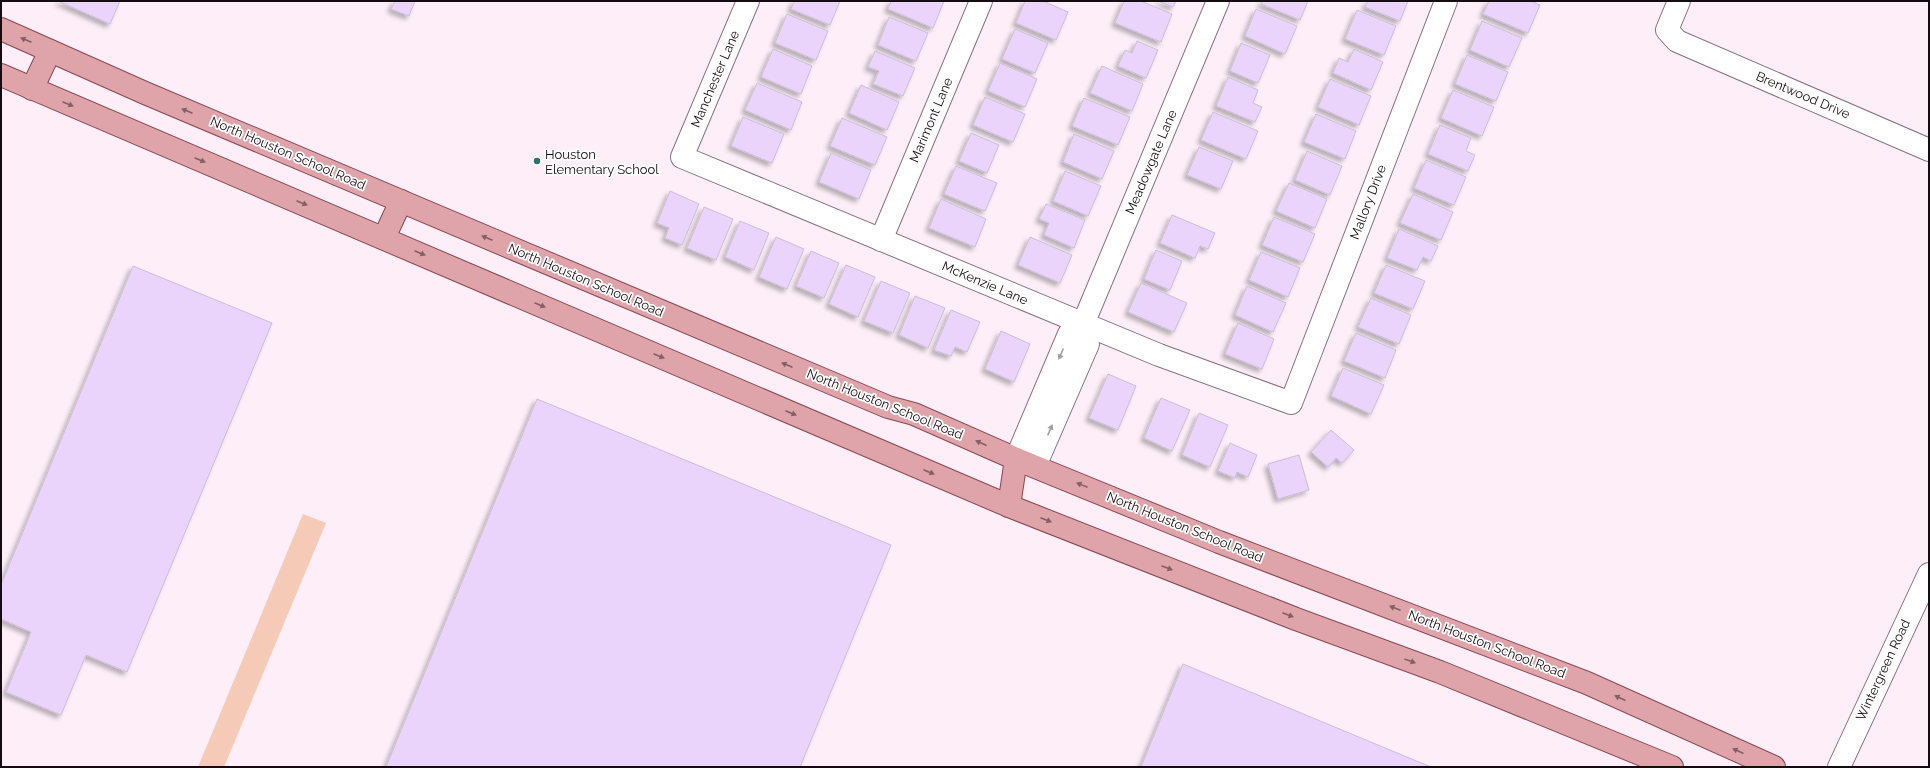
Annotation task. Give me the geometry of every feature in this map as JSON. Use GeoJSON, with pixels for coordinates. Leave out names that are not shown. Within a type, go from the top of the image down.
{"type":"FeatureCollection","features":[{"type":"Feature","properties":{"kind":"main road","name":"North Houston School Road"},"geometry":{"type":"LineString","coordinates":[[1,29],[145,93],[888,407],[914,414],[1025,462],[1219,542],[1587,683],[1774,767]]}},
{"type":"Feature","properties":{"kind":"main road"},"geometry":{"type":"LineString","coordinates":[[32,89],[50,51]]}},
{"type":"Feature","properties":{"kind":"main road"},"geometry":{"type":"LineString","coordinates":[[1,75],[1009,506],[1296,619],[1440,672],[1672,767]]}},
{"type":"Feature","properties":{"kind":"main road"},"geometry":{"type":"LineString","coordinates":[[384,238],[401,201]]}},
{"type":"Feature","properties":{"kind":"main road"},"geometry":{"type":"LineString","coordinates":[[1009,506],[1025,462]]}},
{"type":"Feature","properties":{"kind":"street","name":"Manchester Lane"},"geometry":{"type":"LineString","coordinates":[[682,157],[748,1]]}},
{"type":"Feature","properties":{"kind":"street","name":"Marimont Lane"},"geometry":{"type":"LineString","coordinates":[[881,240],[981,1]]}},
{"type":"Feature","properties":{"kind":"street","name":"Meadowgate Lane"},"geometry":{"type":"LineString","coordinates":[[1083,324],[1218,1]]}},
{"type":"Feature","properties":{"kind":"street","name":"Mallory Drive"},"geometry":{"type":"LineString","coordinates":[[1291,403],[1446,1]]}},
{"type":"Feature","properties":{"kind":"street","name":"Brentwood Drive"},"geometry":{"type":"LineString","coordinates":[[1679,1],[1667,30],[1677,41],[1929,150]]}},
{"type":"Feature","properties":{"kind":"street","name":"McKenzie Lane"},"geometry":{"type":"LineString","coordinates":[[682,157],[1159,356],[1291,403]]}},
{"type":"Feature","properties":{"kind":"street"},"geometry":{"type":"LineString","coordinates":[[1025,462],[1088,344],[1083,324]]}},
{"type":"Feature","properties":{"kind":"street","name":"Wintergreen Road"},"geometry":{"type":"LineString","coordinates":[[1839,767],[1929,574]]}},
{"type":"Feature","properties":{"kind":"shaded area"},"geometry":{"type":"Polygon","coordinates":[[[303,514],[326,523],[224,767],[198,767],[303,514]]]}},
{"type":"Feature","properties":{"kind":"building"},"geometry":{"type":"Polygon","coordinates":[[[58,1],[120,1],[110,24],[58,1]]]}},
{"type":"Feature","properties":{"kind":"building"},"geometry":{"type":"Polygon","coordinates":[[[395,1],[415,1],[409,16],[391,9],[395,1]]]}},
{"type":"Feature","properties":{"kind":"building"},"geometry":{"type":"Polygon","coordinates":[[[794,1],[840,1],[830,25],[791,9],[794,1]]]}},
{"type":"Feature","properties":{"kind":"building"},"geometry":{"type":"Polygon","coordinates":[[[891,1],[944,1],[933,28],[888,9],[891,1]]]}},
{"type":"Feature","properties":{"kind":"building"},"geometry":{"type":"Polygon","coordinates":[[[1025,1],[1043,1],[1068,12],[1056,40],[1016,23],[1025,1]]]}},
{"type":"Feature","properties":{"kind":"building"},"geometry":{"type":"Polygon","coordinates":[[[1124,1],[1141,1],[1172,14],[1161,42],[1115,23],[1124,1]]]}},
{"type":"Feature","properties":{"kind":"building"},"geometry":{"type":"Polygon","coordinates":[[[1158,1],[1176,1],[1173,7],[1158,1]]]}},
{"type":"Feature","properties":{"kind":"building"},"geometry":{"type":"Polygon","coordinates":[[[1262,1],[1308,1],[1300,20],[1261,4],[1262,1]]]}},
{"type":"Feature","properties":{"kind":"building"},"geometry":{"type":"Polygon","coordinates":[[[1368,1],[1408,1],[1400,21],[1365,7],[1368,1]]]}},
{"type":"Feature","properties":{"kind":"building"},"geometry":{"type":"Polygon","coordinates":[[[1489,1],[1531,1],[1540,5],[1528,33],[1483,14],[1489,1]]]}},
{"type":"Feature","properties":{"kind":"building"},"geometry":{"type":"Polygon","coordinates":[[[1256,9],[1297,26],[1285,54],[1245,36],[1256,9]]]}},
{"type":"Feature","properties":{"kind":"building"},"geometry":{"type":"Polygon","coordinates":[[[1357,10],[1396,26],[1384,55],[1345,39],[1357,10]]]}},
{"type":"Feature","properties":{"kind":"building"},"geometry":{"type":"Polygon","coordinates":[[[787,14],[828,31],[816,60],[775,43],[787,14]]]}},
{"type":"Feature","properties":{"kind":"building"},"geometry":{"type":"Polygon","coordinates":[[[889,17],[928,33],[916,61],[878,45],[889,17]]]}},
{"type":"Feature","properties":{"kind":"building"},"geometry":{"type":"Polygon","coordinates":[[[1482,21],[1522,38],[1509,67],[1470,50],[1482,21]]]}},
{"type":"Feature","properties":{"kind":"building"},"geometry":{"type":"Polygon","coordinates":[[[1015,29],[1048,43],[1035,73],[1002,59],[1015,29]]]}},
{"type":"Feature","properties":{"kind":"building"},"geometry":{"type":"Polygon","coordinates":[[[1137,41],[1158,50],[1146,78],[1118,66],[1125,50],[1132,53],[1137,41]]]}},
{"type":"Feature","properties":{"kind":"building"},"geometry":{"type":"Polygon","coordinates":[[[1241,43],[1270,55],[1258,83],[1230,71],[1241,43]]]}},
{"type":"Feature","properties":{"kind":"building"},"geometry":{"type":"Polygon","coordinates":[[[773,49],[812,66],[801,94],[761,77],[773,49]]]}},
{"type":"Feature","properties":{"kind":"building"},"geometry":{"type":"Polygon","coordinates":[[[1354,49],[1383,62],[1371,90],[1333,73],[1339,58],[1348,62],[1354,49]]]}},
{"type":"Feature","properties":{"kind":"building"},"geometry":{"type":"Polygon","coordinates":[[[875,51],[915,68],[903,96],[873,84],[879,71],[868,67],[875,51]]]}},
{"type":"Feature","properties":{"kind":"building"},"geometry":{"type":"Polygon","coordinates":[[[1467,55],[1508,72],[1496,101],[1455,84],[1467,55]]]}},
{"type":"Feature","properties":{"kind":"building"},"geometry":{"type":"Polygon","coordinates":[[[1000,63],[1037,79],[1025,107],[988,91],[1000,63]]]}},
{"type":"Feature","properties":{"kind":"building"},"geometry":{"type":"Polygon","coordinates":[[[1102,66],[1143,84],[1132,111],[1090,93],[1102,66]]]}},
{"type":"Feature","properties":{"kind":"building"},"geometry":{"type":"Polygon","coordinates":[[[1228,77],[1258,90],[1253,103],[1262,107],[1255,122],[1216,106],[1228,77]]]}},
{"type":"Feature","properties":{"kind":"building"},"geometry":{"type":"Polygon","coordinates":[[[1330,79],[1371,96],[1359,125],[1318,107],[1330,79]]]}},
{"type":"Feature","properties":{"kind":"building"},"geometry":{"type":"Polygon","coordinates":[[[757,83],[802,102],[791,130],[745,110],[757,83]]]}},
{"type":"Feature","properties":{"kind":"building"},"geometry":{"type":"Polygon","coordinates":[[[861,85],[899,102],[887,130],[849,113],[861,85]]]}},
{"type":"Feature","properties":{"kind":"building"},"geometry":{"type":"Polygon","coordinates":[[[1453,90],[1494,107],[1482,136],[1441,118],[1453,90]]]}},
{"type":"Feature","properties":{"kind":"building"},"geometry":{"type":"Polygon","coordinates":[[[985,97],[1025,114],[1013,142],[973,125],[985,97]]]}},
{"type":"Feature","properties":{"kind":"building"},"geometry":{"type":"Polygon","coordinates":[[[1084,98],[1130,117],[1118,145],[1072,126],[1084,98]]]}},
{"type":"Feature","properties":{"kind":"building"},"geometry":{"type":"Polygon","coordinates":[[[1213,112],[1258,131],[1246,159],[1201,140],[1213,112]]]}},
{"type":"Feature","properties":{"kind":"building"},"geometry":{"type":"Polygon","coordinates":[[[1316,114],[1356,131],[1345,159],[1304,142],[1316,114]]]}},
{"type":"Feature","properties":{"kind":"building"},"geometry":{"type":"Polygon","coordinates":[[[743,117],[784,134],[772,163],[731,146],[743,117]]]}},
{"type":"Feature","properties":{"kind":"building"},"geometry":{"type":"Polygon","coordinates":[[[842,118],[887,137],[875,165],[830,146],[842,118]]]}},
{"type":"Feature","properties":{"kind":"building"},"geometry":{"type":"Polygon","coordinates":[[[1440,125],[1471,138],[1466,151],[1475,155],[1468,171],[1428,154],[1440,125]]]}},
{"type":"Feature","properties":{"kind":"building"},"geometry":{"type":"Polygon","coordinates":[[[971,133],[999,145],[987,173],[959,161],[971,133]]]}},
{"type":"Feature","properties":{"kind":"building"},"geometry":{"type":"Polygon","coordinates":[[[1074,134],[1114,151],[1102,179],[1063,162],[1074,134]]]}},
{"type":"Feature","properties":{"kind":"building"},"geometry":{"type":"Polygon","coordinates":[[[1199,147],[1233,161],[1221,189],[1187,175],[1199,147]]]}},
{"type":"Feature","properties":{"kind":"building"},"geometry":{"type":"Polygon","coordinates":[[[1307,151],[1342,166],[1330,195],[1295,180],[1307,151]]]}},
{"type":"Feature","properties":{"kind":"building"},"geometry":{"type":"Polygon","coordinates":[[[831,153],[871,170],[859,199],[819,182],[831,153]]]}},
{"type":"Feature","properties":{"kind":"building"},"geometry":{"type":"Polygon","coordinates":[[[1426,160],[1466,177],[1454,205],[1414,188],[1426,160]]]}},
{"type":"Feature","properties":{"kind":"building"},"geometry":{"type":"Polygon","coordinates":[[[956,166],[997,183],[985,211],[944,194],[956,166]]]}},
{"type":"Feature","properties":{"kind":"building"},"geometry":{"type":"Polygon","coordinates":[[[1065,171],[1101,186],[1088,216],[1053,201],[1065,171]]]}},
{"type":"Feature","properties":{"kind":"building"},"geometry":{"type":"Polygon","coordinates":[[[1289,183],[1327,199],[1315,228],[1276,211],[1289,183]]]}},
{"type":"Feature","properties":{"kind":"building"},"geometry":{"type":"Polygon","coordinates":[[[670,191],[699,204],[682,245],[665,238],[669,228],[657,223],[670,191]]]}},
{"type":"Feature","properties":{"kind":"building"},"geometry":{"type":"Polygon","coordinates":[[[1413,194],[1453,212],[1441,240],[1400,223],[1413,194]]]}},
{"type":"Feature","properties":{"kind":"building"},"geometry":{"type":"Polygon","coordinates":[[[941,199],[986,219],[975,247],[929,228],[941,199]]]}},
{"type":"Feature","properties":{"kind":"building"},"geometry":{"type":"Polygon","coordinates":[[[1046,204],[1085,220],[1074,248],[1044,235],[1049,223],[1039,219],[1046,204]]]}},
{"type":"Feature","properties":{"kind":"building"},"geometry":{"type":"Polygon","coordinates":[[[704,207],[733,219],[716,260],[687,248],[704,207]]]}},
{"type":"Feature","properties":{"kind":"building"},"geometry":{"type":"Polygon","coordinates":[[[1172,215],[1215,233],[1208,249],[1200,246],[1195,258],[1160,243],[1172,215]]]}},
{"type":"Feature","properties":{"kind":"building"},"geometry":{"type":"Polygon","coordinates":[[[1274,217],[1315,234],[1303,262],[1262,245],[1274,217]]]}},
{"type":"Feature","properties":{"kind":"building"},"geometry":{"type":"Polygon","coordinates":[[[740,221],[769,233],[754,270],[725,257],[740,221]]]}},
{"type":"Feature","properties":{"kind":"building"},"geometry":{"type":"Polygon","coordinates":[[[1399,229],[1438,246],[1431,261],[1423,257],[1417,270],[1387,258],[1399,229]]]}},
{"type":"Feature","properties":{"kind":"building"},"geometry":{"type":"Polygon","coordinates":[[[776,237],[804,249],[787,289],[759,277],[776,237]]]}},
{"type":"Feature","properties":{"kind":"building"},"geometry":{"type":"Polygon","coordinates":[[[1030,237],[1072,255],[1060,283],[1018,265],[1030,237]]]}},
{"type":"Feature","properties":{"kind":"building"},"geometry":{"type":"Polygon","coordinates":[[[1156,250],[1182,261],[1170,290],[1144,279],[1156,250]]]}},
{"type":"Feature","properties":{"kind":"building"},"geometry":{"type":"Polygon","coordinates":[[[811,251],[839,263],[824,298],[796,286],[811,251]]]}},
{"type":"Feature","properties":{"kind":"building"},"geometry":{"type":"Polygon","coordinates":[[[1261,252],[1300,268],[1288,297],[1249,280],[1261,252]]]}},
{"type":"Feature","properties":{"kind":"building"},"geometry":{"type":"Polygon","coordinates":[[[846,265],[875,277],[858,317],[829,304],[846,265]]]}},
{"type":"Feature","properties":{"kind":"building"},"geometry":{"type":"Polygon","coordinates":[[[1386,265],[1425,281],[1413,309],[1374,293],[1386,265]]]}},
{"type":"Feature","properties":{"kind":"building"},"geometry":{"type":"Polygon","coordinates":[[[133,266],[272,323],[127,672],[86,655],[61,715],[6,692],[31,632],[1,619],[1,585],[133,266]]]}},
{"type":"Feature","properties":{"kind":"building"},"geometry":{"type":"Polygon","coordinates":[[[881,281],[910,293],[893,333],[864,321],[881,281]]]}},
{"type":"Feature","properties":{"kind":"building"},"geometry":{"type":"Polygon","coordinates":[[[1141,283],[1187,303],[1174,332],[1128,312],[1141,283]]]}},
{"type":"Feature","properties":{"kind":"building"},"geometry":{"type":"Polygon","coordinates":[[[1247,286],[1286,303],[1273,332],[1235,315],[1247,286]]]}},
{"type":"Feature","properties":{"kind":"building"},"geometry":{"type":"Polygon","coordinates":[[[915,296],[945,308],[928,348],[899,335],[915,296]]]}},
{"type":"Feature","properties":{"kind":"building"},"geometry":{"type":"Polygon","coordinates":[[[1371,298],[1411,315],[1399,344],[1358,327],[1371,298]]]}},
{"type":"Feature","properties":{"kind":"building"},"geometry":{"type":"Polygon","coordinates":[[[951,310],[980,322],[967,352],[955,347],[951,356],[934,350],[951,310]]]}},
{"type":"Feature","properties":{"kind":"building"},"geometry":{"type":"Polygon","coordinates":[[[1238,323],[1274,339],[1262,369],[1225,354],[1238,323]]]}},
{"type":"Feature","properties":{"kind":"building"},"geometry":{"type":"Polygon","coordinates":[[[1001,331],[1030,344],[1014,382],[985,369],[1001,331]]]}},
{"type":"Feature","properties":{"kind":"building"},"geometry":{"type":"Polygon","coordinates":[[[1356,333],[1396,350],[1385,378],[1344,361],[1356,333]]]}},
{"type":"Feature","properties":{"kind":"building"},"geometry":{"type":"Polygon","coordinates":[[[1343,368],[1384,385],[1371,414],[1331,396],[1343,368]]]}},
{"type":"Feature","properties":{"kind":"building"},"geometry":{"type":"Polygon","coordinates":[[[1108,374],[1136,386],[1118,430],[1089,418],[1108,374]]]}},
{"type":"Feature","properties":{"kind":"building"},"geometry":{"type":"Polygon","coordinates":[[[1161,398],[1190,410],[1172,451],[1144,438],[1161,398]]]}},
{"type":"Feature","properties":{"kind":"building"},"geometry":{"type":"Polygon","coordinates":[[[537,399],[891,545],[800,767],[386,767],[537,399]]]}},
{"type":"Feature","properties":{"kind":"building"},"geometry":{"type":"Polygon","coordinates":[[[1199,413],[1228,425],[1210,467],[1182,455],[1199,413]]]}},
{"type":"Feature","properties":{"kind":"building"},"geometry":{"type":"Polygon","coordinates":[[[1331,430],[1354,450],[1342,463],[1336,458],[1328,467],[1311,452],[1331,430]]]}},
{"type":"Feature","properties":{"kind":"building"},"geometry":{"type":"Polygon","coordinates":[[[1230,443],[1257,455],[1248,477],[1237,472],[1235,478],[1218,471],[1230,443]]]}},
{"type":"Feature","properties":{"kind":"building"},"geometry":{"type":"Polygon","coordinates":[[[1299,455],[1309,490],[1278,499],[1268,464],[1299,455]]]}},
{"type":"Feature","properties":{"kind":"building"},"geometry":{"type":"Polygon","coordinates":[[[1183,664],[1431,767],[1141,767],[1183,664]]]}},
{"type":"Feature","properties":{"kind":"place","name":"Houston Elementary School"},"geometry":{"type":"Point","coordinates":[537,161]}}]}
